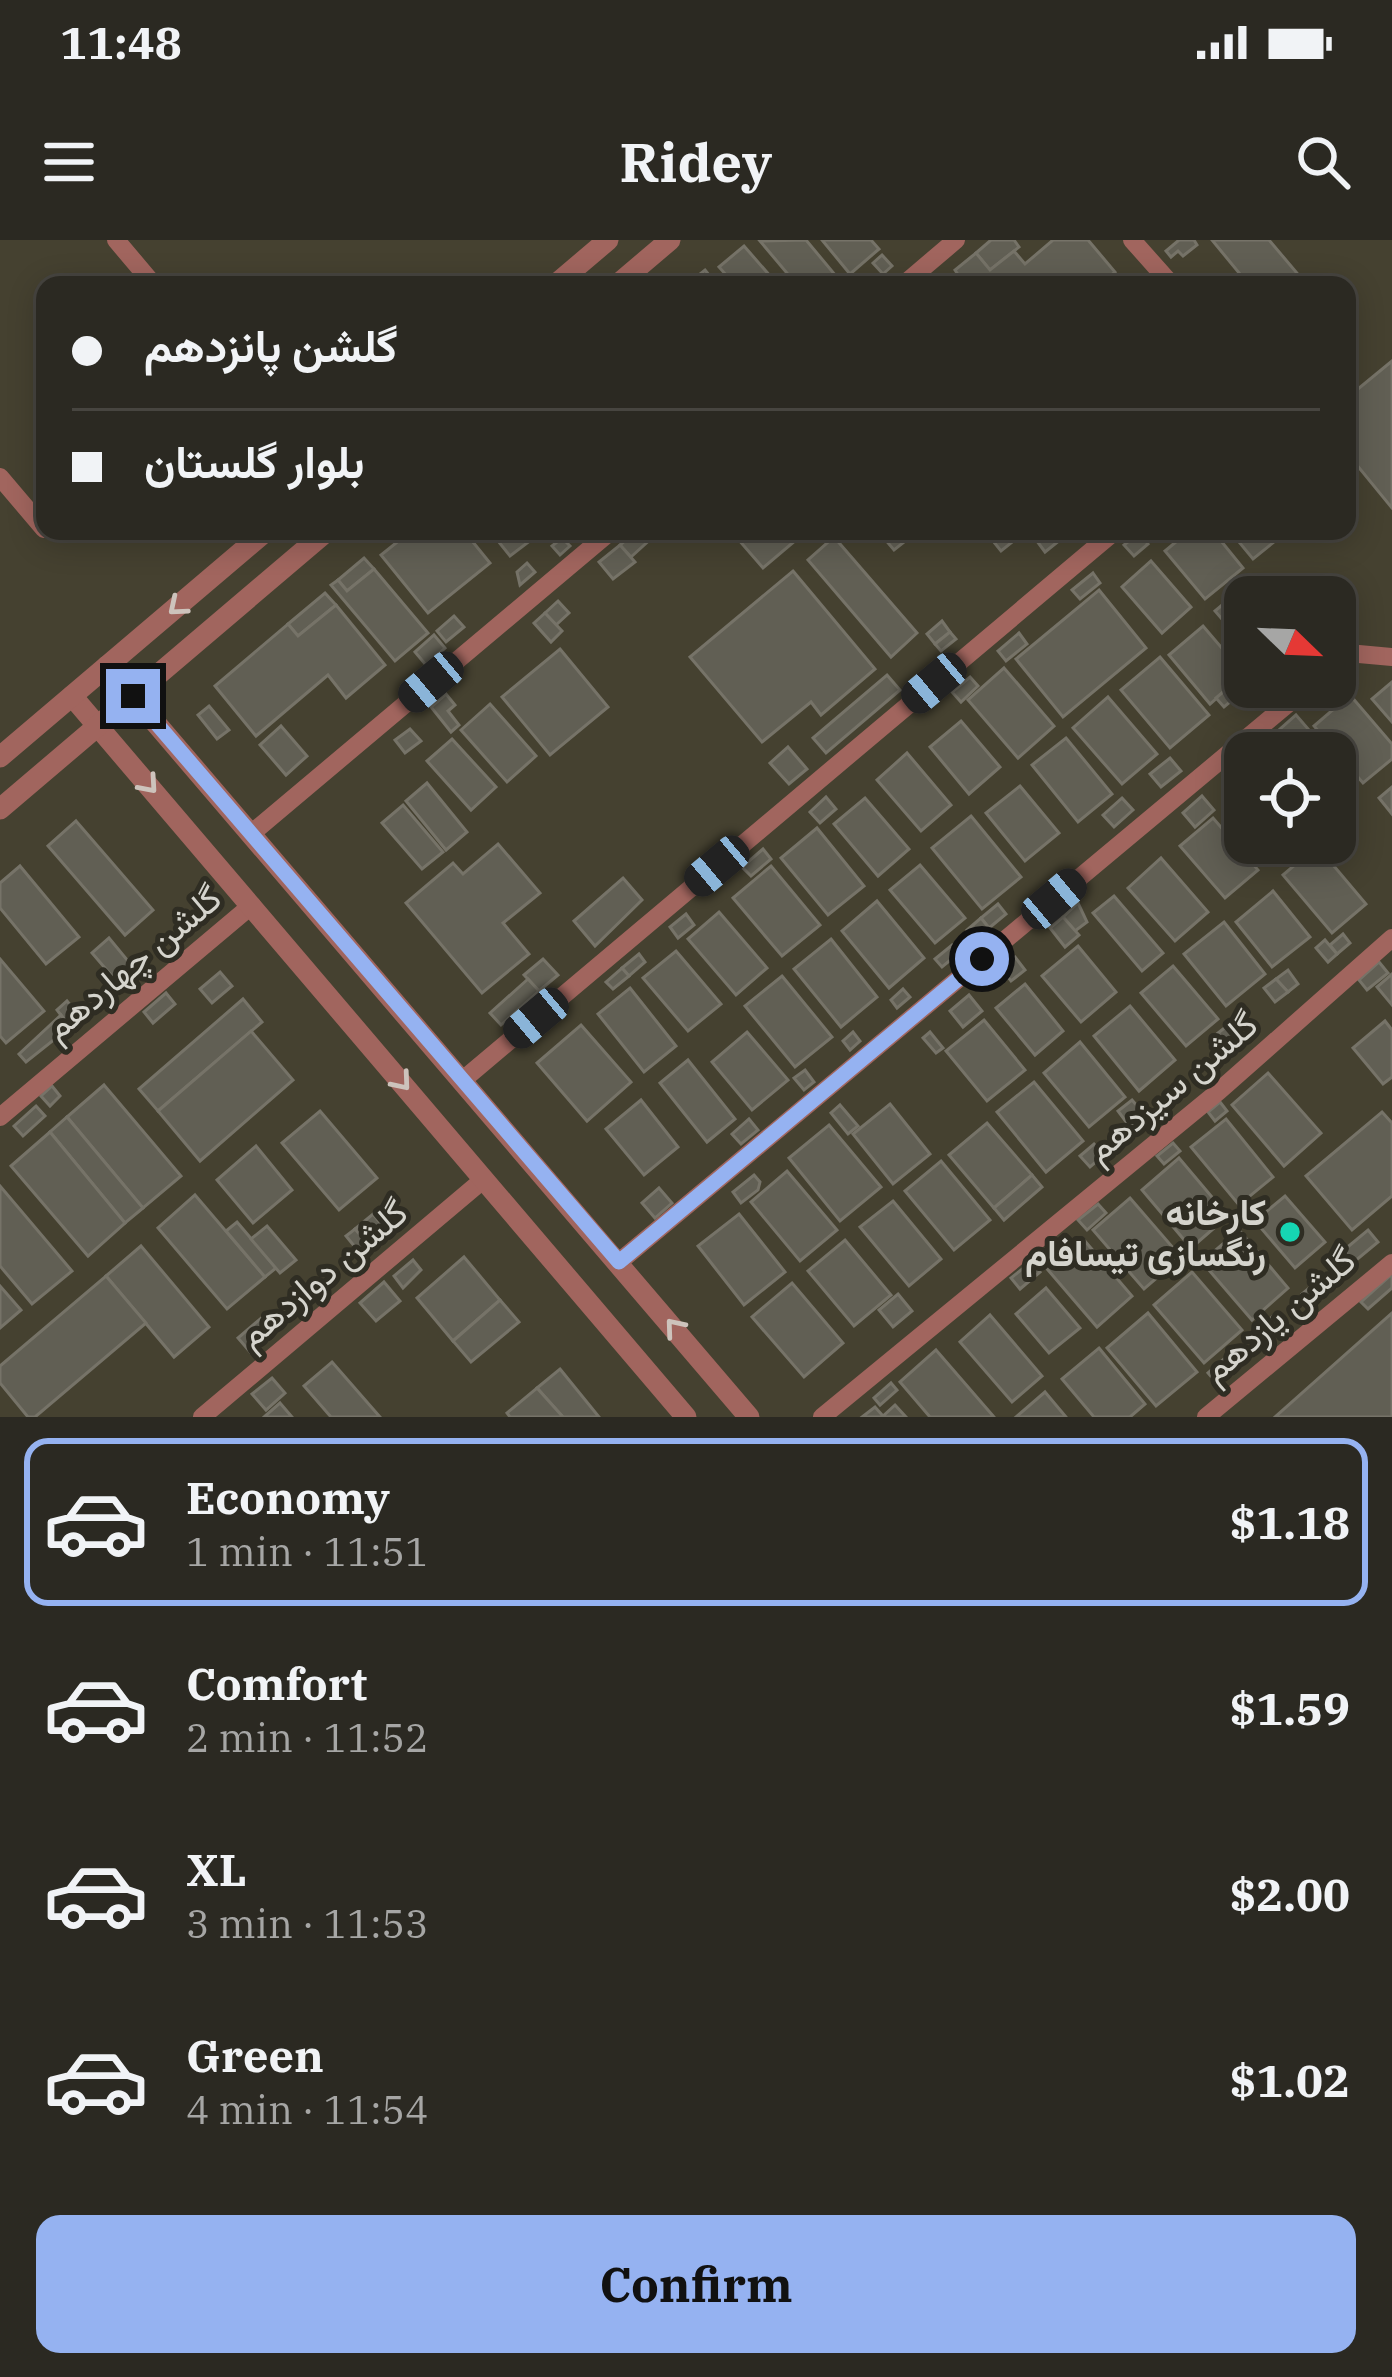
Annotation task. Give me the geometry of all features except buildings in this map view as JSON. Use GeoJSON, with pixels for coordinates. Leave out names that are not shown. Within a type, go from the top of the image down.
{"type":"FeatureCollection","features":[{"type":"Feature","properties":{"kind":"street"},"geometry":{"type":"LineString","coordinates":[[116,240],[146,276]]}},
{"type":"Feature","properties":{"kind":"street"},"geometry":{"type":"LineString","coordinates":[[566,276],[608,240]]}},
{"type":"Feature","properties":{"kind":"street"},"geometry":{"type":"LineString","coordinates":[[628,276],[670,240]]}},
{"type":"Feature","properties":{"kind":"street"},"geometry":{"type":"LineString","coordinates":[[914,276],[956,240]]}},
{"type":"Feature","properties":{"kind":"street"},"geometry":{"type":"LineString","coordinates":[[1139,242],[1165,276]]}},
{"type":"Feature","properties":{"kind":"street"},"geometry":{"type":"LineString","coordinates":[[0,477],[36,520]]}},
{"type":"Feature","properties":{"kind":"street"},"geometry":{"type":"LineString","coordinates":[[0,758],[255,540]]}},
{"type":"Feature","properties":{"kind":"street"},"geometry":{"type":"LineString","coordinates":[[0,809],[316,540]]}},
{"type":"Feature","properties":{"kind":"street"},"geometry":{"type":"LineString","coordinates":[[252,833],[599,540]]}},
{"type":"Feature","properties":{"kind":"street"},"geometry":{"type":"LineString","coordinates":[[464,1079],[1104,540]]}},
{"type":"Feature","properties":{"kind":"street"},"geometry":{"type":"LineString","coordinates":[[1356,658],[1392,657]]}},
{"type":"Feature","properties":{"kind":"street"},"geometry":{"type":"LineString","coordinates":[[107,666],[749,1417]]}},
{"type":"Feature","properties":{"kind":"street"},"geometry":{"type":"LineString","coordinates":[[72,696],[686,1417]]}},
{"type":"Feature","properties":{"kind":"street"},"geometry":{"type":"LineString","coordinates":[[619,1262],[1283,708]]}},
{"type":"Feature","properties":{"kind":"street","name":"گلشن چهاردهم"},"geometry":{"type":"LineString","coordinates":[[0,1117],[252,905]]}},
{"type":"Feature","properties":{"kind":"street","name":"گلشن سیزدهم"},"geometry":{"type":"LineString","coordinates":[[822,1417],[1219,1090],[1392,938]]}},
{"type":"Feature","properties":{"kind":"street","name":"گلشن دوازدهم"},"geometry":{"type":"LineString","coordinates":[[202,1417],[484,1179]]}},
{"type":"Feature","properties":{"kind":"street","name":"گلشن یازدهم"},"geometry":{"type":"LineString","coordinates":[[1205,1417],[1392,1262]]}},
{"type":"Feature","properties":{"kind":"shaded area"},"geometry":{"type":"Polygon","coordinates":[[[0,240],[1392,240],[1392,1417],[0,1417],[0,240]]]}},
{"type":"Feature","properties":{"kind":"place","name":"کارخانه رنگسازی تیسافام"},"geometry":{"type":"Point","coordinates":[1290,1232]}},
{"type":"Feature","properties":{"kind":"route"},"geometry":{"type":"LineString","coordinates":[[133,696],[619,1262],[982,959]]}}]}
